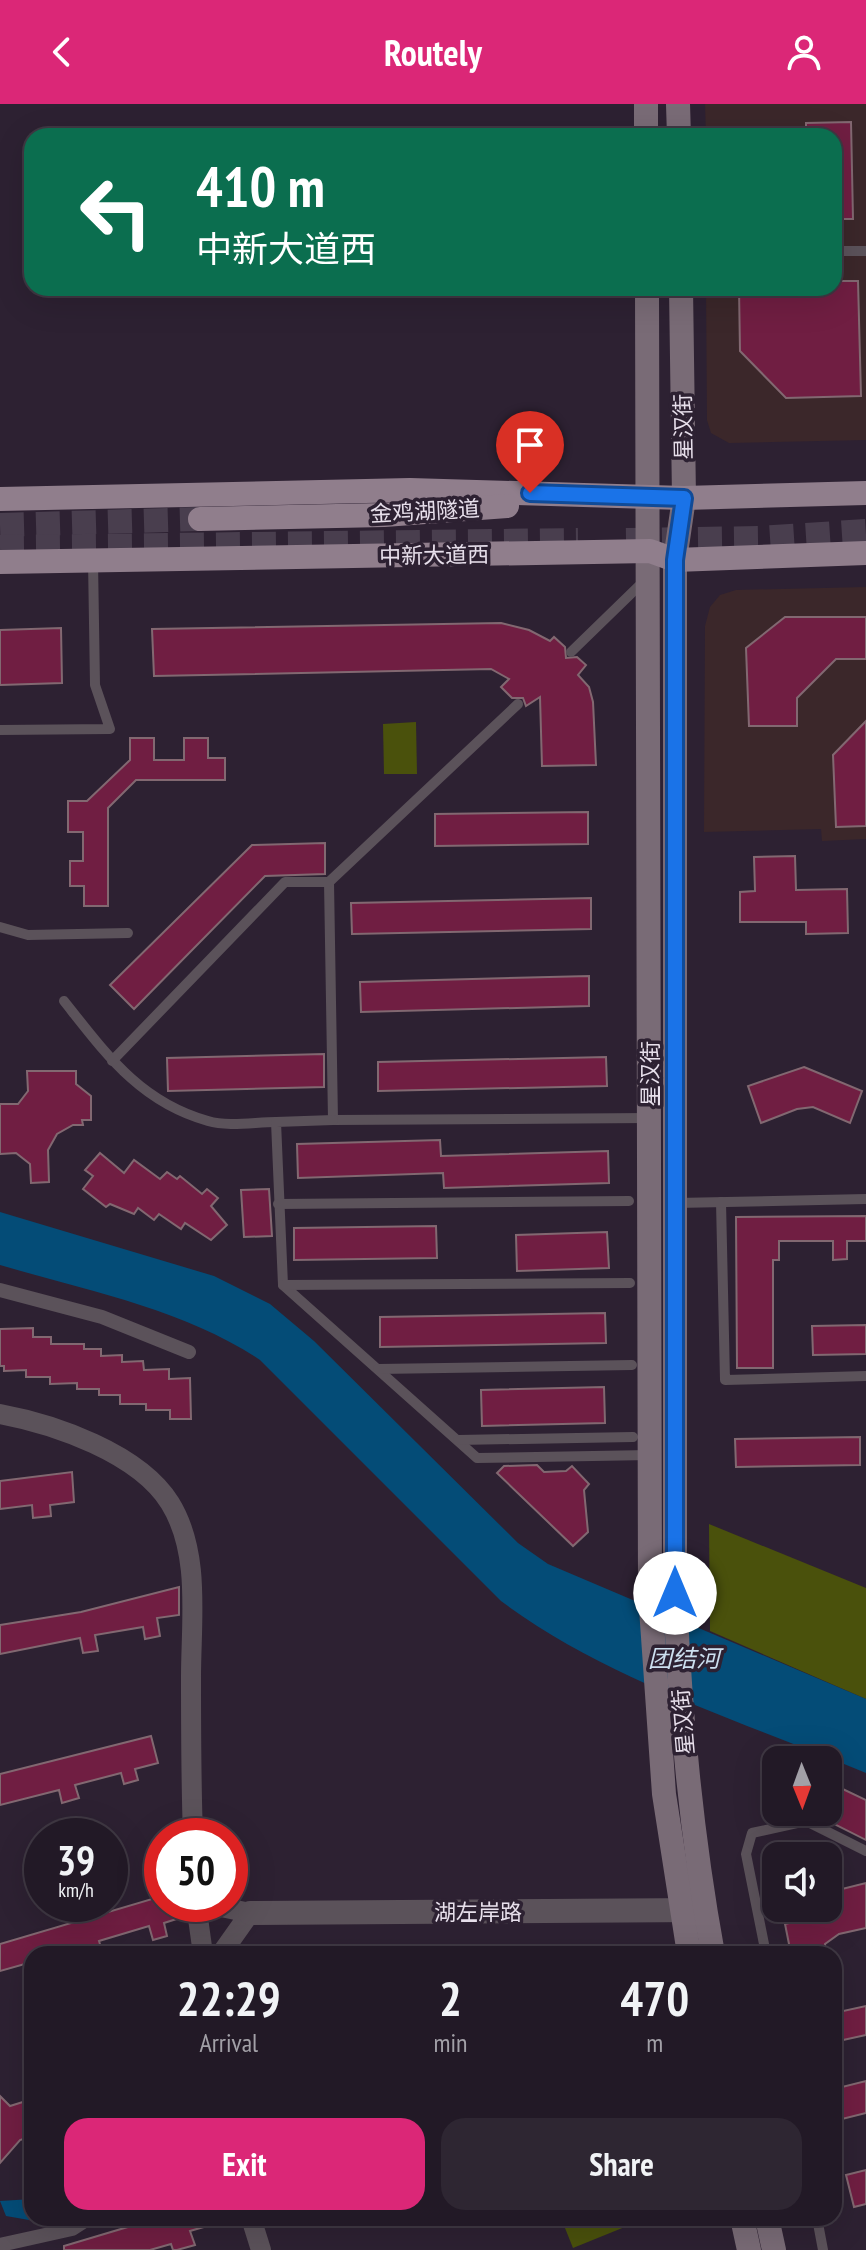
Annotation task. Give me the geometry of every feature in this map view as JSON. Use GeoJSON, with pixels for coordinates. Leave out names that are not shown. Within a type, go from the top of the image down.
{"type":"FeatureCollection","features":[{"type":"Feature","properties":{"kind":"main road"},"geometry":{"type":"LineString","coordinates":[[646,104],[646,128]]}},
{"type":"Feature","properties":{"kind":"main road"},"geometry":{"type":"LineString","coordinates":[[678,104],[679,128]]}},
{"type":"Feature","properties":{"kind":"main road","name":"星汉街"},"geometry":{"type":"LineString","coordinates":[[647,296],[650,1594],[668,1713],[712,1946]]}},
{"type":"Feature","properties":{"kind":"main road","name":"星汉街"},"geometry":{"type":"LineString","coordinates":[[681,296],[684,498],[675,560],[675,1593],[668,1713],[680,1911],[687,1946]]}},
{"type":"Feature","properties":{"kind":"main road"},"geometry":{"type":"LineString","coordinates":[[0,499],[410,490],[684,498],[866,493]]}},
{"type":"Feature","properties":{"kind":"main road","name":"金鸡湖隧道"},"geometry":{"type":"LineString","coordinates":[[200,519],[384,515],[649,497]]}},
{"type":"Feature","properties":{"kind":"main road","name":"中新大道西"},"geometry":{"type":"LineString","coordinates":[[0,562],[650,551],[675,560],[866,553]]}},
{"type":"Feature","properties":{"kind":"main road"},"geometry":{"type":"LineString","coordinates":[[744,2226],[749,2250]]}},
{"type":"Feature","properties":{"kind":"main road"},"geometry":{"type":"LineString","coordinates":[[769,2226],[774,2250]]}},
{"type":"Feature","properties":{"kind":"street"},"geometry":{"type":"LineString","coordinates":[[0,1290],[102,1317],[189,1352]]}},
{"type":"Feature","properties":{"kind":"street"},"geometry":{"type":"LineString","coordinates":[[0,1414],[37,1420],[74,1433],[117,1456],[153,1484],[176,1513],[191,1583],[193,1818]]}},
{"type":"Feature","properties":{"kind":"street","name":"湖左岸路"},"geometry":{"type":"LineString","coordinates":[[250,1913],[705,1910]]}},
{"type":"Feature","properties":{"kind":"street"},"geometry":{"type":"LineString","coordinates":[[227,1946],[250,1913]]}},
{"type":"Feature","properties":{"kind":"street"},"geometry":{"type":"LineString","coordinates":[[199,1922],[202,1946]]}},
{"type":"Feature","properties":{"kind":"street"},"geometry":{"type":"LineString","coordinates":[[0,2245],[77,2226]]}},
{"type":"Feature","properties":{"kind":"street"},"geometry":{"type":"LineString","coordinates":[[254,2226],[261,2250]]}},
{"type":"Feature","properties":{"kind":"lane"},"geometry":{"type":"LineString","coordinates":[[842,251],[866,251]]}},
{"type":"Feature","properties":{"kind":"lane"},"geometry":{"type":"LineString","coordinates":[[0,730],[110,729],[95,685],[93,561]]}},
{"type":"Feature","properties":{"kind":"lane"},"geometry":{"type":"LineString","coordinates":[[571,652],[648,578]]}},
{"type":"Feature","properties":{"kind":"lane"},"geometry":{"type":"LineString","coordinates":[[112,1061],[285,882],[329,882],[518,704]]}},
{"type":"Feature","properties":{"kind":"lane"},"geometry":{"type":"LineString","coordinates":[[329,882],[333,1120]]}},
{"type":"Feature","properties":{"kind":"lane"},"geometry":{"type":"LineString","coordinates":[[0,927],[28,935],[128,933]]}},
{"type":"Feature","properties":{"kind":"lane"},"geometry":{"type":"LineString","coordinates":[[64,1001],[112,1061],[153,1099],[210,1122],[650,1118]]}},
{"type":"Feature","properties":{"kind":"lane"},"geometry":{"type":"LineString","coordinates":[[276,1122],[283,1285],[477,1458],[650,1455]]}},
{"type":"Feature","properties":{"kind":"lane"},"geometry":{"type":"LineString","coordinates":[[674,1203],[866,1199]]}},
{"type":"Feature","properties":{"kind":"lane"},"geometry":{"type":"LineString","coordinates":[[278,1204],[629,1201]]}},
{"type":"Feature","properties":{"kind":"lane"},"geometry":{"type":"LineString","coordinates":[[721,1202],[725,1380],[866,1376]]}},
{"type":"Feature","properties":{"kind":"lane"},"geometry":{"type":"LineString","coordinates":[[283,1285],[630,1283]]}},
{"type":"Feature","properties":{"kind":"lane"},"geometry":{"type":"LineString","coordinates":[[378,1369],[632,1365]]}},
{"type":"Feature","properties":{"kind":"lane"},"geometry":{"type":"LineString","coordinates":[[458,1440],[633,1437]]}},
{"type":"Feature","properties":{"kind":"lane"},"geometry":{"type":"LineString","coordinates":[[764,1946],[746,1854],[752,1833],[806,1821],[866,1851]]}},
{"type":"Feature","properties":{"kind":"lane"},"geometry":{"type":"LineString","coordinates":[[818,2226],[823,2250]]}},
{"type":"Feature","properties":{"kind":"shaded area"},"geometry":{"type":"Polygon","coordinates":[[[705,104],[866,104],[866,440],[729,443],[711,433],[707,420],[706,296],[842,296],[842,128],[706,128],[705,104]]]}},
{"type":"Feature","properties":{"kind":"shaded area"},"geometry":{"type":"Polygon","coordinates":[[[866,587],[866,839],[822,841],[821,829],[704,832],[705,626],[710,607],[720,595],[736,590],[866,587]]]}},
{"type":"Feature","properties":{"kind":"green space"},"geometry":{"type":"Polygon","coordinates":[[[416,722],[417,774],[384,774],[383,724],[416,722]]]}},
{"type":"Feature","properties":{"kind":"green space"},"geometry":{"type":"Polygon","coordinates":[[[709,1524],[866,1588],[866,1699],[710,1631],[709,1524]]]}},
{"type":"Feature","properties":{"kind":"green space"},"geometry":{"type":"Polygon","coordinates":[[[564,2226],[627,2226],[573,2248],[564,2226]]]}},
{"type":"Feature","properties":{"kind":"water","name":"团结河"},"geometry":{"type":"Polygon","coordinates":[[[0,1212],[214,1276],[270,1304],[314,1341],[518,1543],[548,1564],[866,1699],[866,1773],[842,1763],[842,1746],[798,1746],[631,1677],[542,1629],[501,1601],[260,1360],[231,1342],[168,1314],[0,1265],[0,1212]]]}},
{"type":"Feature","properties":{"kind":"water"},"geometry":{"type":"Polygon","coordinates":[[[24,2200],[24,2219],[6,2216],[0,2201],[24,2200]]]}},
{"type":"Feature","properties":{"kind":"building"},"geometry":{"type":"Polygon","coordinates":[[[851,122],[853,219],[842,219],[842,128],[806,128],[806,123],[851,122]]]}},
{"type":"Feature","properties":{"kind":"building"},"geometry":{"type":"Polygon","coordinates":[[[842,281],[858,281],[861,396],[786,398],[740,351],[739,296],[842,296],[842,281]]]}},
{"type":"Feature","properties":{"kind":"building"},"geometry":{"type":"Polygon","coordinates":[[[785,617],[866,617],[866,659],[836,659],[797,698],[797,726],[749,726],[746,648],[785,617]]]}},
{"type":"Feature","properties":{"kind":"building"},"geometry":{"type":"Polygon","coordinates":[[[501,623],[529,630],[550,641],[554,637],[565,647],[566,658],[577,657],[586,665],[578,675],[589,687],[593,702],[596,765],[542,766],[540,697],[526,706],[523,698],[512,698],[501,687],[509,679],[491,669],[154,676],[152,629],[501,623]]]}},
{"type":"Feature","properties":{"kind":"building"},"geometry":{"type":"Polygon","coordinates":[[[61,628],[62,683],[0,685],[0,630],[61,628]]]}},
{"type":"Feature","properties":{"kind":"building"},"geometry":{"type":"Polygon","coordinates":[[[866,721],[866,826],[836,827],[833,755],[866,721]]]}},
{"type":"Feature","properties":{"kind":"building"},"geometry":{"type":"Polygon","coordinates":[[[130,738],[154,738],[154,760],[184,760],[184,738],[208,738],[208,758],[225,758],[225,780],[136,780],[108,808],[108,906],[84,906],[84,886],[70,886],[70,861],[83,861],[83,832],[68,832],[68,801],[87,801],[130,760],[130,738]]]}},
{"type":"Feature","properties":{"kind":"building"},"geometry":{"type":"Polygon","coordinates":[[[588,812],[588,844],[435,846],[435,814],[588,812]]]}},
{"type":"Feature","properties":{"kind":"building"},"geometry":{"type":"Polygon","coordinates":[[[325,843],[325,874],[265,876],[134,1009],[110,985],[252,845],[325,843]]]}},
{"type":"Feature","properties":{"kind":"building"},"geometry":{"type":"Polygon","coordinates":[[[795,856],[796,890],[847,889],[848,933],[806,934],[806,922],[740,922],[740,892],[755,891],[754,857],[795,856]]]}},
{"type":"Feature","properties":{"kind":"building"},"geometry":{"type":"Polygon","coordinates":[[[591,898],[591,929],[352,934],[351,903],[591,898]]]}},
{"type":"Feature","properties":{"kind":"building"},"geometry":{"type":"Polygon","coordinates":[[[589,976],[589,1006],[361,1012],[360,982],[589,976]]]}},
{"type":"Feature","properties":{"kind":"building"},"geometry":{"type":"Polygon","coordinates":[[[324,1054],[324,1087],[168,1091],[167,1058],[324,1054]]]}},
{"type":"Feature","properties":{"kind":"building"},"geometry":{"type":"Polygon","coordinates":[[[606,1057],[607,1086],[378,1091],[378,1062],[606,1057]]]}},
{"type":"Feature","properties":{"kind":"building"},"geometry":{"type":"Polygon","coordinates":[[[804,1067],[862,1091],[850,1123],[813,1107],[797,1109],[761,1123],[748,1086],[804,1067]]]}},
{"type":"Feature","properties":{"kind":"building"},"geometry":{"type":"Polygon","coordinates":[[[27,1071],[76,1071],[76,1084],[91,1096],[91,1120],[82,1120],[83,1125],[73,1125],[57,1134],[48,1150],[49,1182],[31,1183],[30,1164],[16,1153],[0,1154],[0,1104],[18,1104],[28,1091],[27,1071]]]}},
{"type":"Feature","properties":{"kind":"building"},"geometry":{"type":"Polygon","coordinates":[[[440,1140],[441,1156],[608,1151],[609,1183],[444,1188],[443,1173],[298,1178],[297,1144],[440,1140]]]}},
{"type":"Feature","properties":{"kind":"building"},"geometry":{"type":"Polygon","coordinates":[[[100,1153],[124,1173],[134,1160],[160,1179],[167,1172],[177,1179],[180,1176],[202,1194],[207,1189],[218,1198],[211,1206],[227,1225],[211,1240],[185,1223],[181,1229],[159,1214],[154,1220],[138,1208],[134,1214],[110,1204],[106,1207],[83,1189],[93,1176],[85,1170],[100,1153]]]}},
{"type":"Feature","properties":{"kind":"building"},"geometry":{"type":"Polygon","coordinates":[[[269,1189],[272,1236],[244,1237],[241,1190],[269,1189]]]}},
{"type":"Feature","properties":{"kind":"building"},"geometry":{"type":"Polygon","coordinates":[[[866,1216],[866,1241],[847,1241],[847,1259],[833,1260],[833,1241],[779,1241],[779,1260],[773,1260],[773,1368],[737,1368],[736,1217],[866,1216]]]}},
{"type":"Feature","properties":{"kind":"building"},"geometry":{"type":"Polygon","coordinates":[[[436,1226],[437,1258],[294,1260],[294,1228],[436,1226]]]}},
{"type":"Feature","properties":{"kind":"building"},"geometry":{"type":"Polygon","coordinates":[[[607,1232],[609,1268],[517,1271],[516,1235],[607,1232]]]}},
{"type":"Feature","properties":{"kind":"building"},"geometry":{"type":"Polygon","coordinates":[[[605,1313],[606,1343],[380,1347],[380,1317],[605,1313]]]}},
{"type":"Feature","properties":{"kind":"building"},"geometry":{"type":"Polygon","coordinates":[[[866,1325],[866,1354],[813,1355],[812,1326],[866,1325]]]}},
{"type":"Feature","properties":{"kind":"building"},"geometry":{"type":"Polygon","coordinates":[[[33,1328],[33,1337],[51,1337],[51,1344],[84,1344],[84,1349],[101,1349],[101,1356],[122,1355],[122,1362],[143,1361],[144,1370],[169,1369],[169,1379],[190,1378],[191,1419],[170,1419],[170,1410],[146,1410],[146,1404],[120,1404],[120,1395],[99,1395],[99,1389],[77,1389],[77,1383],[50,1384],[50,1377],[26,1377],[26,1370],[4,1371],[4,1366],[0,1366],[0,1329],[33,1328]]]}},
{"type":"Feature","properties":{"kind":"building"},"geometry":{"type":"Polygon","coordinates":[[[604,1387],[605,1423],[482,1426],[481,1390],[604,1387]]]}},
{"type":"Feature","properties":{"kind":"building"},"geometry":{"type":"Polygon","coordinates":[[[860,1437],[860,1465],[736,1467],[735,1439],[860,1437]]]}},
{"type":"Feature","properties":{"kind":"building"},"geometry":{"type":"Polygon","coordinates":[[[537,1465],[544,1472],[566,1471],[572,1466],[589,1484],[584,1490],[588,1532],[573,1546],[497,1473],[504,1466],[537,1465]]]}},
{"type":"Feature","properties":{"kind":"building"},"geometry":{"type":"Polygon","coordinates":[[[72,1472],[74,1502],[50,1505],[51,1516],[33,1518],[32,1505],[0,1509],[0,1481],[72,1472]]]}},
{"type":"Feature","properties":{"kind":"building"},"geometry":{"type":"Polygon","coordinates":[[[179,1587],[179,1615],[157,1618],[160,1636],[145,1639],[143,1627],[95,1635],[98,1651],[83,1653],[80,1638],[0,1654],[0,1625],[81,1612],[179,1587]]]}},
{"type":"Feature","properties":{"kind":"building"},"geometry":{"type":"Polygon","coordinates":[[[151,1736],[158,1763],[135,1769],[138,1780],[124,1784],[121,1773],[75,1785],[79,1798],[62,1803],[59,1790],[0,1805],[0,1774],[151,1736]]]}},
{"type":"Feature","properties":{"kind":"building"},"geometry":{"type":"Polygon","coordinates":[[[842,1789],[866,1800],[866,1840],[838,1826],[842,1826],[842,1789]]]}},
{"type":"Feature","properties":{"kind":"building"},"geometry":{"type":"Polygon","coordinates":[[[866,1883],[866,1928],[839,1934],[825,1946],[789,1946],[785,1924],[842,1922],[842,1889],[866,1883]]]}},
{"type":"Feature","properties":{"kind":"building"},"geometry":{"type":"Polygon","coordinates":[[[144,1901],[144,1922],[167,1922],[164,1923],[167,1936],[153,1940],[149,1926],[99,1941],[101,1946],[24,1946],[24,1964],[0,1971],[0,1944],[74,1922],[128,1922],[128,1906],[144,1901]]]}},
{"type":"Feature","properties":{"kind":"building"},"geometry":{"type":"Polygon","coordinates":[[[866,2006],[866,2035],[842,2040],[842,2011],[866,2006]]]}},
{"type":"Feature","properties":{"kind":"building"},"geometry":{"type":"Polygon","coordinates":[[[866,2081],[866,2113],[842,2119],[842,2087],[866,2081]]]}},
{"type":"Feature","properties":{"kind":"building"},"geometry":{"type":"Polygon","coordinates":[[[0,2096],[10,2106],[24,2102],[24,2139],[0,2163],[0,2096]]]}},
{"type":"Feature","properties":{"kind":"building"},"geometry":{"type":"Polygon","coordinates":[[[866,2170],[866,2204],[854,2207],[846,2175],[866,2170]]]}},
{"type":"Feature","properties":{"kind":"building"},"geometry":{"type":"Polygon","coordinates":[[[131,2226],[207,2226],[190,2231],[195,2245],[177,2250],[173,2250],[171,2244],[150,2250],[64,2250],[64,2246],[131,2226]]]}},
{"type":"Feature","properties":{"kind":"tunnel"},"geometry":{"type":"LineString","coordinates":[[0,525],[200,519]]}},
{"type":"Feature","properties":{"kind":"tunnel"},"geometry":{"type":"LineString","coordinates":[[626,540],[760,538],[866,531]]}},
{"type":"Feature","properties":{"kind":"tunnel"},"geometry":{"type":"LineString","coordinates":[[0,547],[578,540]]}},
{"type":"Feature","properties":{"kind":"route"},"geometry":{"type":"LineString","coordinates":[[530,493],[684,498],[675,560],[675,1593]]}}]}
